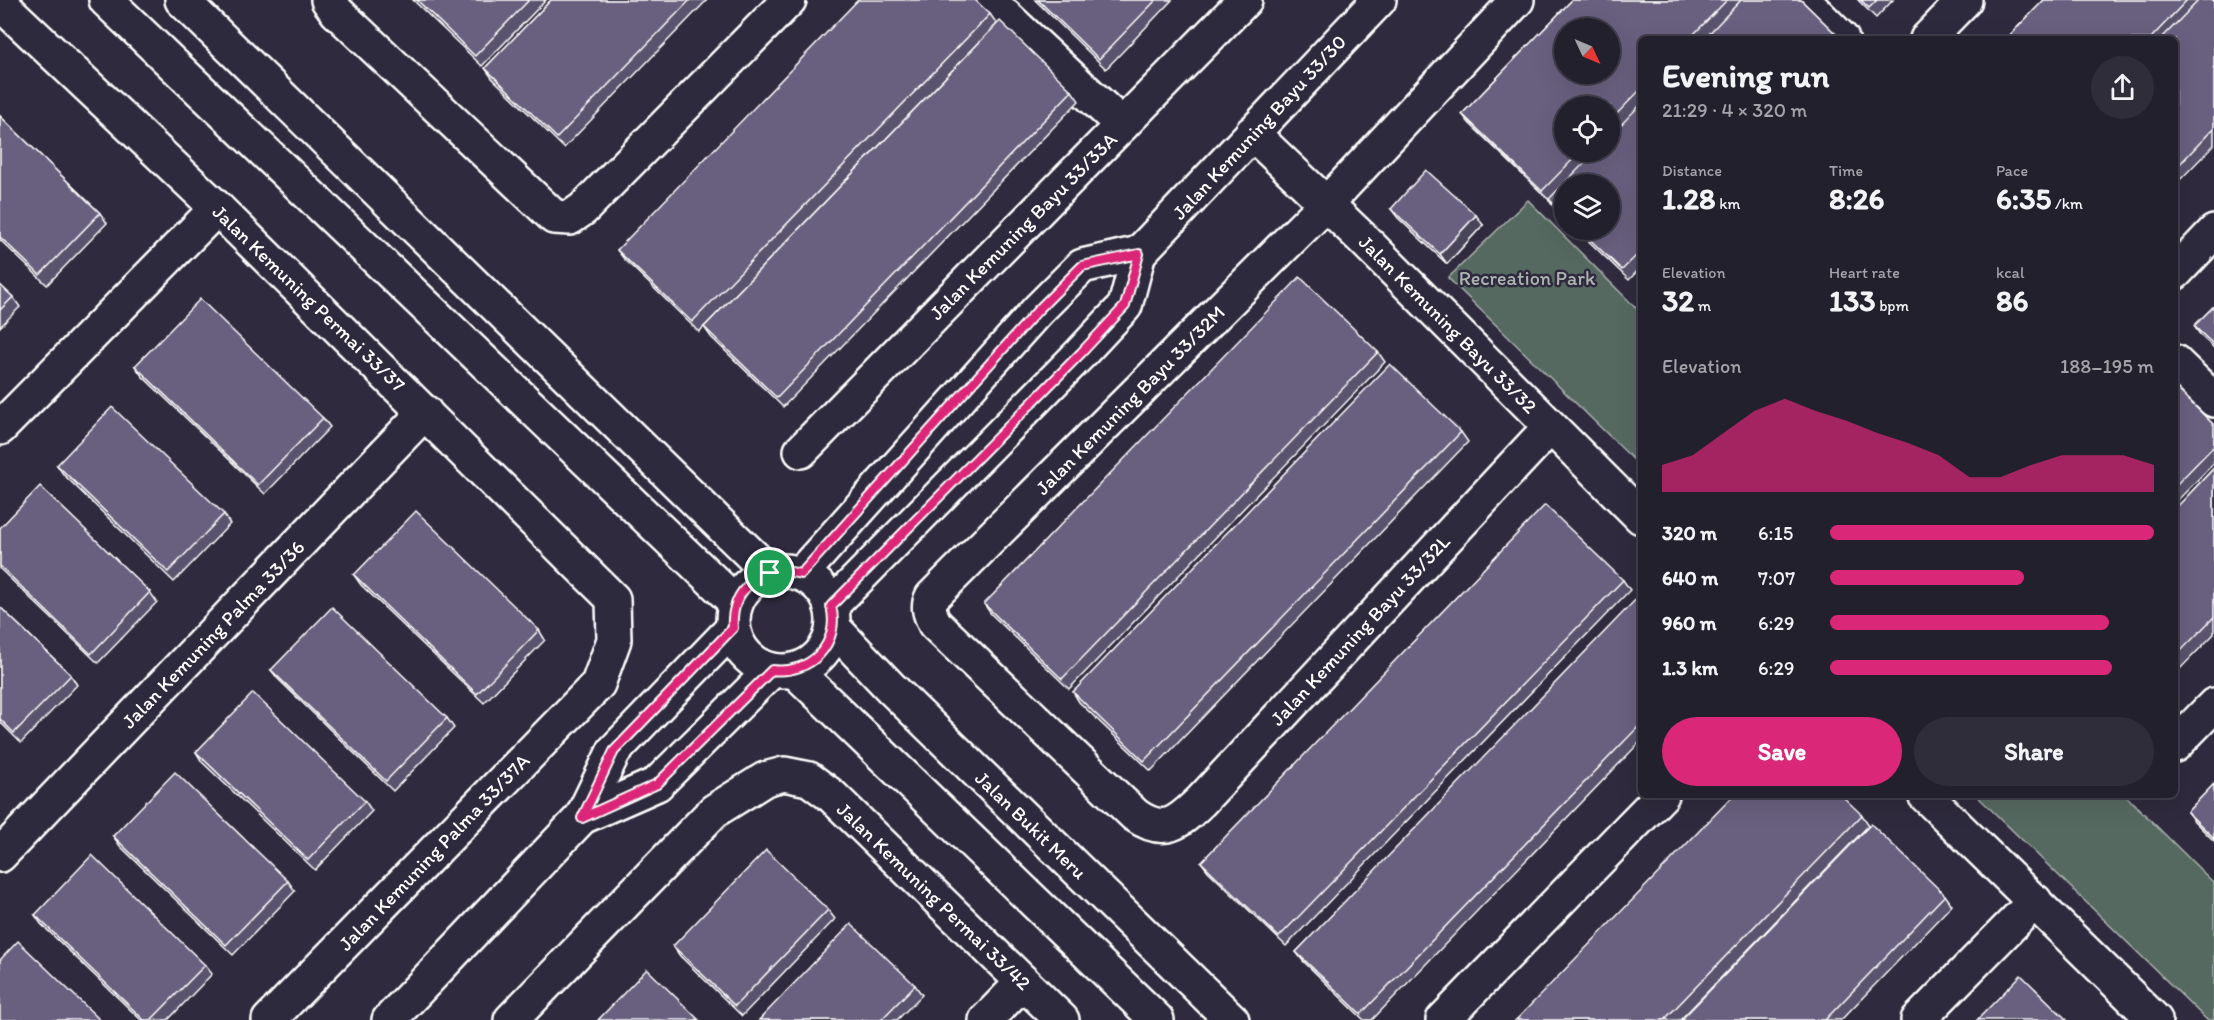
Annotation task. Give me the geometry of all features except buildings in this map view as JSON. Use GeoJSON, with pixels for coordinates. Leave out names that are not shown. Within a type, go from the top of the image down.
{"type":"FeatureCollection","features":[{"type":"Feature","properties":{"kind":"street"},"geometry":{"type":"LineString","coordinates":[[106,0],[735,616],[736,640],[742,651],[761,666],[783,670],[806,666],[825,650],[832,616],[825,592],[814,581],[785,573],[182,0]]}},
{"type":"Feature","properties":{"kind":"street"},"geometry":{"type":"LineString","coordinates":[[328,0],[337,12],[554,217],[570,218],[583,209],[789,0]]}},
{"type":"Feature","properties":{"kind":"street"},"geometry":{"type":"LineString","coordinates":[[988,0],[1122,126]]}},
{"type":"Feature","properties":{"kind":"street","name":"Jalan Kemuning Bayu 33/33A"},"geometry":{"type":"LineString","coordinates":[[801,451],[1245,0]]}},
{"type":"Feature","properties":{"kind":"street","name":"Jalan Kemuning Bayu 33/30"},"geometry":{"type":"LineString","coordinates":[[832,616],[1125,306],[1139,254],[1379,0]]}},
{"type":"Feature","properties":{"kind":"street","name":"Jalan Kemuning Bayu 33/32M"},"geometry":{"type":"LineString","coordinates":[[1165,826],[1148,824],[1136,815],[935,624],[930,614],[929,603],[1327,203],[1517,0]]}},
{"type":"Feature","properties":{"kind":"street"},"geometry":{"type":"LineString","coordinates":[[1803,0],[1839,36]]}},
{"type":"Feature","properties":{"kind":"street"},"geometry":{"type":"LineString","coordinates":[[1930,36],[1965,0]]}},
{"type":"Feature","properties":{"kind":"street","name":"Jalan Kemuning Permai 33/37"},"geometry":{"type":"LineString","coordinates":[[0,3],[217,208],[613,599],[614,640],[598,684]]}},
{"type":"Feature","properties":{"kind":"street","name":"Jalan Kemuning Bayu 33/32"},"geometry":{"type":"LineString","coordinates":[[1252,133],[1327,203],[1638,514]]}},
{"type":"Feature","properties":{"kind":"street"},"geometry":{"type":"LineString","coordinates":[[0,428],[217,208]]}},
{"type":"Feature","properties":{"kind":"street"},"geometry":{"type":"LineString","coordinates":[[2178,270],[2214,232]]}},
{"type":"Feature","properties":{"kind":"street"},"geometry":{"type":"LineString","coordinates":[[388,1020],[582,818],[614,751],[735,616],[749,584],[785,573],[1082,266],[1139,254]]}},
{"type":"Feature","properties":{"kind":"street"},"geometry":{"type":"LineString","coordinates":[[2178,365],[2214,400]]}},
{"type":"Feature","properties":{"kind":"street","name":"Jalan Kemuning Palma 33/36"},"geometry":{"type":"LineString","coordinates":[[0,855],[425,412]]}},
{"type":"Feature","properties":{"kind":"street","name":"Jalan Kemuning Bayu 33/32L"},"geometry":{"type":"LineString","coordinates":[[1165,826],[1181,820],[1201,801],[1550,427]]}},
{"type":"Feature","properties":{"kind":"street","name":"Jalan Bukit Meru"},"geometry":{"type":"LineString","coordinates":[[832,616],[891,688],[1232,1020]]}},
{"type":"Feature","properties":{"kind":"street"},"geometry":{"type":"LineString","coordinates":[[582,818],[657,784],[783,670]]}},
{"type":"Feature","properties":{"kind":"street"},"geometry":{"type":"LineString","coordinates":[[783,670],[1157,1020]]}},
{"type":"Feature","properties":{"kind":"street","name":"Jalan Kemuning Palma 33/37A"},"geometry":{"type":"LineString","coordinates":[[269,1020],[598,684]]}},
{"type":"Feature","properties":{"kind":"street"},"geometry":{"type":"LineString","coordinates":[[2178,742],[2214,705]]}},
{"type":"Feature","properties":{"kind":"street","name":"Jalan Kemuning Permai 33/42"},"geometry":{"type":"LineString","coordinates":[[511,1020],[714,811],[765,779],[784,774],[808,778],[832,796],[1062,1020]]}},
{"type":"Feature","properties":{"kind":"street"},"geometry":{"type":"LineString","coordinates":[[1443,1020],[1659,798]]}},
{"type":"Feature","properties":{"kind":"street"},"geometry":{"type":"LineString","coordinates":[[1928,798],[2155,1020]]}},
{"type":"Feature","properties":{"kind":"street"},"geometry":{"type":"LineString","coordinates":[[1918,1020],[2035,901]]}},
{"type":"Feature","properties":{"kind":"street"},"geometry":{"type":"LineString","coordinates":[[986,1020],[1023,982]]}},
{"type":"Feature","properties":{"kind":"green space","name":"Recreation Park"},"geometry":{"type":"Polygon","coordinates":[[[1528,200],[1554,226],[1554,240],[1568,240],[1638,310],[1638,464],[1448,278],[1528,200]]]}},
{"type":"Feature","properties":{"kind":"green space"},"geometry":{"type":"Polygon","coordinates":[[[1979,798],[2128,798],[2214,883],[2214,1020],[2207,1020],[1979,798]]]}},
{"type":"Feature","properties":{"kind":"route"},"geometry":{"type":"LineString","coordinates":[[1139,254],[1125,306],[831,606],[834,620],[825,650],[806,666],[783,672],[772,670],[657,784],[582,818],[614,751],[733,628],[736,603],[749,584],[770,573],[791,571],[801,574],[1038,310],[1082,266],[1139,254]]}}]}
